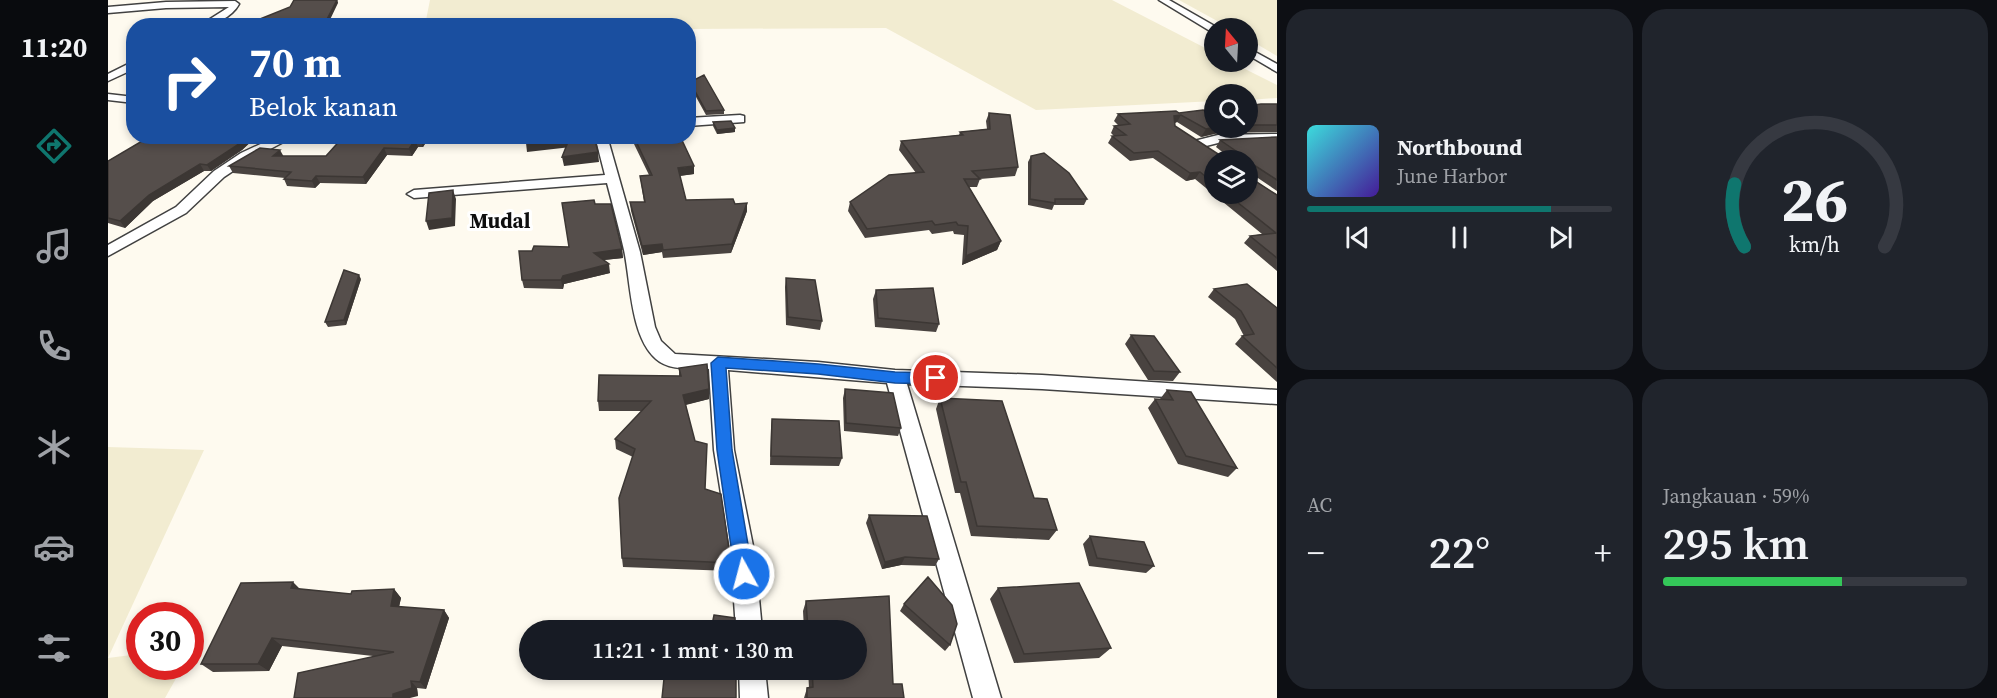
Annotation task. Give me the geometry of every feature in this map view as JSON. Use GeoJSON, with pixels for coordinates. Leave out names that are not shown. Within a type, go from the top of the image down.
{"type":"FeatureCollection","features":[{"type":"Feature","properties":{"kind":"street"},"geometry":{"type":"LineString","coordinates":[[1163,0],[1204,24]]}},
{"type":"Feature","properties":{"kind":"street"},"geometry":{"type":"LineString","coordinates":[[108,10],[166,5],[235,4],[232,9],[217,18]]}},
{"type":"Feature","properties":{"kind":"street"},"geometry":{"type":"LineString","coordinates":[[1258,57],[1277,69]]}},
{"type":"Feature","properties":{"kind":"street"},"geometry":{"type":"LineString","coordinates":[[108,78],[126,68]]}},
{"type":"Feature","properties":{"kind":"street"},"geometry":{"type":"LineString","coordinates":[[108,97],[126,99]]}},
{"type":"Feature","properties":{"kind":"street"},"geometry":{"type":"LineString","coordinates":[[696,121],[740,118]]}},
{"type":"Feature","properties":{"kind":"street"},"geometry":{"type":"LineString","coordinates":[[1208,150],[1195,141],[1277,138]]}},
{"type":"Feature","properties":{"kind":"street"},"geometry":{"type":"LineString","coordinates":[[108,251],[181,210],[219,174],[246,156],[272,144]]}},
{"type":"Feature","properties":{"kind":"street"},"geometry":{"type":"LineString","coordinates":[[603,144],[632,252],[646,327],[653,344],[663,355],[672,360],[818,369],[895,377],[1042,382],[1277,397]]}},
{"type":"Feature","properties":{"kind":"street"},"geometry":{"type":"LineString","coordinates":[[414,194],[611,178]]}},
{"type":"Feature","properties":{"kind":"street"},"geometry":{"type":"LineString","coordinates":[[718,363],[724,450],[743,556],[748,620]]}},
{"type":"Feature","properties":{"kind":"street"},"geometry":{"type":"LineString","coordinates":[[895,377],[987,698]]}},
{"type":"Feature","properties":{"kind":"street"},"geometry":{"type":"LineString","coordinates":[[753,680],[754,698]]}},
{"type":"Feature","properties":{"kind":"shaded area"},"geometry":{"type":"Polygon","coordinates":[[[430,0],[1112,0],[1204,47],[1204,72],[1251,72],[1277,85],[1277,98],[1258,99],[1258,84],[1204,84],[1204,102],[1036,110],[886,28],[696,29],[696,18],[426,18],[430,0]]]}},
{"type":"Feature","properties":{"kind":"shaded area"},"geometry":{"type":"Polygon","coordinates":[[[1179,0],[1277,0],[1277,56],[1258,45],[1258,18],[1212,18],[1179,0]]]}},
{"type":"Feature","properties":{"kind":"shaded area"},"geometry":{"type":"Polygon","coordinates":[[[108,447],[204,450],[134,602],[126,602],[126,619],[108,658],[108,447]]]}},
{"type":"Feature","properties":{"kind":"shaded area"},"geometry":{"type":"Polygon","coordinates":[[[126,656],[126,680],[175,680],[165,698],[108,698],[108,658],[126,656]]]}},
{"type":"Feature","properties":{"kind":"building"},"geometry":{"type":"Polygon","coordinates":[[[294,0],[337,0],[328,18],[262,18],[290,7],[294,0]]]}},
{"type":"Feature","properties":{"kind":"building"},"geometry":{"type":"Polygon","coordinates":[[[704,75],[724,110],[706,111],[696,93],[696,79],[704,75]]]}},
{"type":"Feature","properties":{"kind":"building"},"geometry":{"type":"Polygon","coordinates":[[[1258,104],[1277,104],[1277,125],[1258,125],[1258,104]]]}},
{"type":"Feature","properties":{"kind":"building"},"geometry":{"type":"Polygon","coordinates":[[[1204,110],[1204,128],[1181,115],[1174,116],[1175,126],[1212,150],[1204,150],[1204,175],[1200,172],[1190,173],[1158,151],[1134,153],[1112,136],[1126,135],[1114,126],[1130,124],[1118,114],[1176,111],[1179,113],[1204,110]]]}},
{"type":"Feature","properties":{"kind":"building"},"geometry":{"type":"Polygon","coordinates":[[[989,113],[1010,115],[1018,167],[972,171],[980,179],[964,179],[1001,241],[966,256],[968,226],[958,225],[956,222],[935,225],[932,221],[867,229],[850,202],[889,175],[924,172],[901,141],[963,135],[960,132],[990,129],[989,113]]]}},
{"type":"Feature","properties":{"kind":"building"},"geometry":{"type":"Polygon","coordinates":[[[731,121],[735,128],[717,130],[713,122],[731,121]]]}},
{"type":"Feature","properties":{"kind":"building"},"geometry":{"type":"Polygon","coordinates":[[[1277,137],[1277,180],[1258,168],[1258,150],[1235,150],[1220,140],[1277,137]]]}},
{"type":"Feature","properties":{"kind":"building"},"geometry":{"type":"Polygon","coordinates":[[[137,144],[239,144],[207,165],[200,164],[149,195],[120,221],[108,218],[108,161],[137,144]]]}},
{"type":"Feature","properties":{"kind":"building"},"geometry":{"type":"Polygon","coordinates":[[[337,144],[412,144],[409,149],[384,148],[363,177],[316,176],[312,181],[284,179],[291,172],[229,166],[260,148],[280,150],[273,156],[326,156],[337,144]]]}},
{"type":"Feature","properties":{"kind":"building"},"geometry":{"type":"Polygon","coordinates":[[[567,144],[596,144],[598,152],[562,157],[567,144]]]}},
{"type":"Feature","properties":{"kind":"building"},"geometry":{"type":"Polygon","coordinates":[[[637,144],[684,144],[694,166],[678,168],[686,200],[733,199],[735,204],[747,203],[732,244],[663,250],[662,244],[642,246],[630,202],[645,202],[640,176],[652,175],[637,144]]]}},
{"type":"Feature","properties":{"kind":"building"},"geometry":{"type":"Polygon","coordinates":[[[1044,153],[1069,173],[1087,199],[1055,199],[1055,203],[1030,199],[1031,156],[1044,153]]]}},
{"type":"Feature","properties":{"kind":"building"},"geometry":{"type":"Polygon","coordinates":[[[1258,183],[1277,195],[1277,258],[1250,236],[1276,233],[1240,204],[1258,204],[1258,183]]]}},
{"type":"Feature","properties":{"kind":"building"},"geometry":{"type":"Polygon","coordinates":[[[453,190],[452,218],[426,221],[429,193],[453,190]]]}},
{"type":"Feature","properties":{"kind":"building"},"geometry":{"type":"Polygon","coordinates":[[[594,200],[595,204],[611,204],[622,249],[594,253],[609,264],[563,276],[561,280],[522,280],[519,251],[532,251],[534,246],[569,247],[562,203],[594,200]]]}},
{"type":"Feature","properties":{"kind":"building"},"geometry":{"type":"Polygon","coordinates":[[[344,270],[359,275],[344,320],[325,322],[344,270]]]}},
{"type":"Feature","properties":{"kind":"building"},"geometry":{"type":"Polygon","coordinates":[[[786,278],[815,280],[822,321],[788,317],[786,278]]]}},
{"type":"Feature","properties":{"kind":"building"},"geometry":{"type":"Polygon","coordinates":[[[1247,284],[1277,308],[1277,368],[1242,336],[1254,334],[1241,311],[1214,289],[1247,284]]]}},
{"type":"Feature","properties":{"kind":"building"},"geometry":{"type":"Polygon","coordinates":[[[933,288],[939,324],[878,318],[876,290],[933,288]]]}},
{"type":"Feature","properties":{"kind":"building"},"geometry":{"type":"Polygon","coordinates":[[[1131,335],[1154,336],[1180,372],[1154,371],[1131,335]]]}},
{"type":"Feature","properties":{"kind":"building"},"geometry":{"type":"Polygon","coordinates":[[[707,364],[709,389],[683,395],[695,441],[707,444],[705,489],[721,494],[731,563],[622,558],[619,498],[635,449],[615,439],[651,401],[598,401],[599,375],[681,376],[679,368],[707,364]]]}},
{"type":"Feature","properties":{"kind":"building"},"geometry":{"type":"Polygon","coordinates":[[[845,389],[893,393],[901,428],[846,423],[845,389]]]}},
{"type":"Feature","properties":{"kind":"building"},"geometry":{"type":"Polygon","coordinates":[[[1167,390],[1191,392],[1237,468],[1186,456],[1155,399],[1173,400],[1167,390]]]}},
{"type":"Feature","properties":{"kind":"building"},"geometry":{"type":"Polygon","coordinates":[[[940,398],[1002,401],[1034,498],[1047,499],[1057,530],[977,526],[966,482],[961,482],[940,398]]]}},
{"type":"Feature","properties":{"kind":"building"},"geometry":{"type":"Polygon","coordinates":[[[772,419],[839,421],[842,458],[771,456],[772,419]]]}},
{"type":"Feature","properties":{"kind":"building"},"geometry":{"type":"Polygon","coordinates":[[[869,515],[927,516],[939,559],[905,557],[885,562],[869,515]]]}},
{"type":"Feature","properties":{"kind":"building"},"geometry":{"type":"Polygon","coordinates":[[[1090,536],[1144,542],[1154,566],[1097,558],[1090,536]]]}},
{"type":"Feature","properties":{"kind":"building"},"geometry":{"type":"Polygon","coordinates":[[[928,577],[952,605],[957,624],[950,645],[904,604],[928,577]]]}},
{"type":"Feature","properties":{"kind":"building"},"geometry":{"type":"Polygon","coordinates":[[[293,582],[291,588],[351,594],[352,591],[394,589],[391,606],[444,610],[420,682],[411,681],[412,688],[393,694],[393,698],[294,698],[298,673],[394,652],[272,638],[258,664],[204,664],[204,658],[241,583],[293,582]]]}},
{"type":"Feature","properties":{"kind":"building"},"geometry":{"type":"Polygon","coordinates":[[[1079,583],[1111,648],[1024,654],[998,588],[1079,583]]]}},
{"type":"Feature","properties":{"kind":"building"},"geometry":{"type":"Polygon","coordinates":[[[889,596],[893,684],[902,684],[904,698],[807,698],[807,688],[813,687],[813,680],[867,680],[867,620],[807,620],[806,601],[889,596]]]}},
{"type":"Feature","properties":{"kind":"building"},"geometry":{"type":"Polygon","coordinates":[[[714,615],[735,618],[735,620],[713,620],[714,615]]]}},
{"type":"Feature","properties":{"kind":"building"},"geometry":{"type":"Polygon","coordinates":[[[664,680],[736,680],[736,698],[662,698],[664,680]]]}},
{"type":"Feature","properties":{"kind":"district","name":"Mudal"},"geometry":{"type":"Point","coordinates":[500,220]}},
{"type":"Feature","properties":{"kind":"route"},"geometry":{"type":"LineString","coordinates":[[744,574],[743,556],[724,450],[718,363],[759,364],[895,377],[936,378]]}}]}
